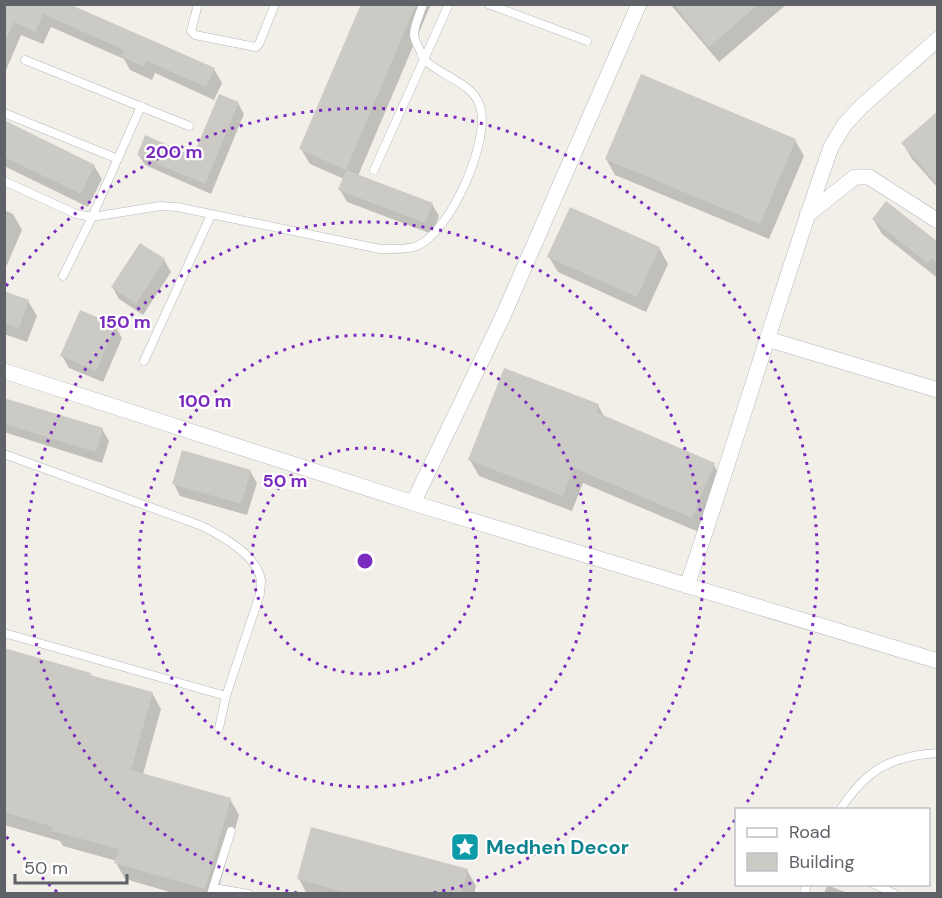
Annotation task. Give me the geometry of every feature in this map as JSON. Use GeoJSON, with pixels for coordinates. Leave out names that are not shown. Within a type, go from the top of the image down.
{"type":"FeatureCollection","features":[{"type":"Feature","properties":{"kind":"street"},"geometry":{"type":"LineString","coordinates":[[412,503],[503,316],[639,4]]}},
{"type":"Feature","properties":{"kind":"street"},"geometry":{"type":"LineString","coordinates":[[687,586],[728,467],[767,339],[831,147],[844,124],[938,39]]}},
{"type":"Feature","properties":{"kind":"street"},"geometry":{"type":"LineString","coordinates":[[807,215],[855,177],[869,177],[938,221]]}},
{"type":"Feature","properties":{"kind":"street"},"geometry":{"type":"LineString","coordinates":[[767,339],[938,390]]}},
{"type":"Feature","properties":{"kind":"street"},"geometry":{"type":"LineString","coordinates":[[4,371],[412,503],[938,661]]}},
{"type":"Feature","properties":{"kind":"lane"},"geometry":{"type":"LineString","coordinates":[[198,4],[191,27],[191,32],[195,35],[256,47],[276,4]]}},
{"type":"Feature","properties":{"kind":"lane"},"geometry":{"type":"LineString","coordinates":[[4,181],[75,214],[92,217],[160,206],[177,207],[380,249],[397,250],[416,246],[431,237],[445,219],[468,177],[481,134],[483,117],[472,92],[424,59],[414,36],[423,4]]}},
{"type":"Feature","properties":{"kind":"lane"},"geometry":{"type":"LineString","coordinates":[[374,170],[449,4]]}},
{"type":"Feature","properties":{"kind":"lane"},"geometry":{"type":"LineString","coordinates":[[489,4],[587,41]]}},
{"type":"Feature","properties":{"kind":"lane"},"geometry":{"type":"LineString","coordinates":[[25,60],[189,126]]}},
{"type":"Feature","properties":{"kind":"lane"},"geometry":{"type":"LineString","coordinates":[[63,276],[141,106]]}},
{"type":"Feature","properties":{"kind":"lane"},"geometry":{"type":"LineString","coordinates":[[4,113],[118,159]]}},
{"type":"Feature","properties":{"kind":"lane"},"geometry":{"type":"LineString","coordinates":[[144,361],[211,215]]}},
{"type":"Feature","properties":{"kind":"lane"},"geometry":{"type":"LineString","coordinates":[[4,454],[202,526],[226,538],[257,568],[261,580],[260,594],[226,696],[219,728]]}},
{"type":"Feature","properties":{"kind":"lane"},"geometry":{"type":"LineString","coordinates":[[4,633],[226,696]]}},
{"type":"Feature","properties":{"kind":"lane"},"geometry":{"type":"LineString","coordinates":[[841,808],[849,795],[869,774],[894,760],[938,753]]}},
{"type":"Feature","properties":{"kind":"lane"},"geometry":{"type":"LineString","coordinates":[[231,831],[212,891],[249,894]]}},
{"type":"Feature","properties":{"kind":"lane"},"geometry":{"type":"LineString","coordinates":[[876,886],[895,894]]}},
{"type":"Feature","properties":{"kind":"building"},"geometry":{"type":"Polygon","coordinates":[[[4,4],[69,4],[215,68],[206,87],[147,61],[144,67],[121,56],[124,50],[43,14],[35,32],[14,22],[4,43],[4,4]]]}},
{"type":"Feature","properties":{"kind":"building"},"geometry":{"type":"Polygon","coordinates":[[[361,4],[416,4],[346,170],[299,149],[361,4]]]}},
{"type":"Feature","properties":{"kind":"building"},"geometry":{"type":"Polygon","coordinates":[[[673,4],[759,4],[709,47],[673,4]]]}},
{"type":"Feature","properties":{"kind":"building"},"geometry":{"type":"Polygon","coordinates":[[[641,74],[796,139],[760,224],[605,159],[641,74]]]}},
{"type":"Feature","properties":{"kind":"building"},"geometry":{"type":"Polygon","coordinates":[[[219,94],[239,102],[205,184],[137,155],[145,135],[193,156],[219,94]]]}},
{"type":"Feature","properties":{"kind":"building"},"geometry":{"type":"Polygon","coordinates":[[[938,111],[938,185],[901,143],[938,111]]]}},
{"type":"Feature","properties":{"kind":"building"},"geometry":{"type":"Polygon","coordinates":[[[4,120],[95,165],[81,194],[4,157],[4,120]]]}},
{"type":"Feature","properties":{"kind":"building"},"geometry":{"type":"Polygon","coordinates":[[[346,170],[433,203],[425,223],[338,190],[346,170]]]}},
{"type":"Feature","properties":{"kind":"building"},"geometry":{"type":"Polygon","coordinates":[[[886,201],[938,242],[938,264],[931,259],[927,263],[872,219],[886,201]]]}},
{"type":"Feature","properties":{"kind":"building"},"geometry":{"type":"Polygon","coordinates":[[[570,207],[660,247],[637,297],[547,257],[570,207]]]}},
{"type":"Feature","properties":{"kind":"building"},"geometry":{"type":"Polygon","coordinates":[[[140,243],[165,259],[136,304],[111,287],[140,243]]]}},
{"type":"Feature","properties":{"kind":"building"},"geometry":{"type":"Polygon","coordinates":[[[4,291],[29,300],[19,328],[4,323],[4,291]]]}},
{"type":"Feature","properties":{"kind":"building"},"geometry":{"type":"Polygon","coordinates":[[[80,310],[116,325],[96,371],[60,356],[80,310]]]}},
{"type":"Feature","properties":{"kind":"building"},"geometry":{"type":"Polygon","coordinates":[[[504,368],[599,404],[596,412],[715,463],[692,518],[574,468],[563,496],[468,460],[504,368]]]}},
{"type":"Feature","properties":{"kind":"building"},"geometry":{"type":"Polygon","coordinates":[[[4,398],[103,428],[96,452],[4,424],[4,398]]]}},
{"type":"Feature","properties":{"kind":"building"},"geometry":{"type":"Polygon","coordinates":[[[182,450],[251,470],[241,504],[172,484],[182,450]]]}},
{"type":"Feature","properties":{"kind":"building"},"geometry":{"type":"Polygon","coordinates":[[[4,648],[153,692],[131,770],[231,798],[205,889],[114,863],[119,849],[52,831],[53,827],[4,812],[4,648]]]}},
{"type":"Feature","properties":{"kind":"building"},"geometry":{"type":"Polygon","coordinates":[[[311,827],[468,869],[461,894],[351,894],[297,879],[311,827]]]}},
{"type":"Feature","properties":{"kind":"place","name":"Medhen Decor"},"geometry":{"type":"Point","coordinates":[465,847]}}]}
